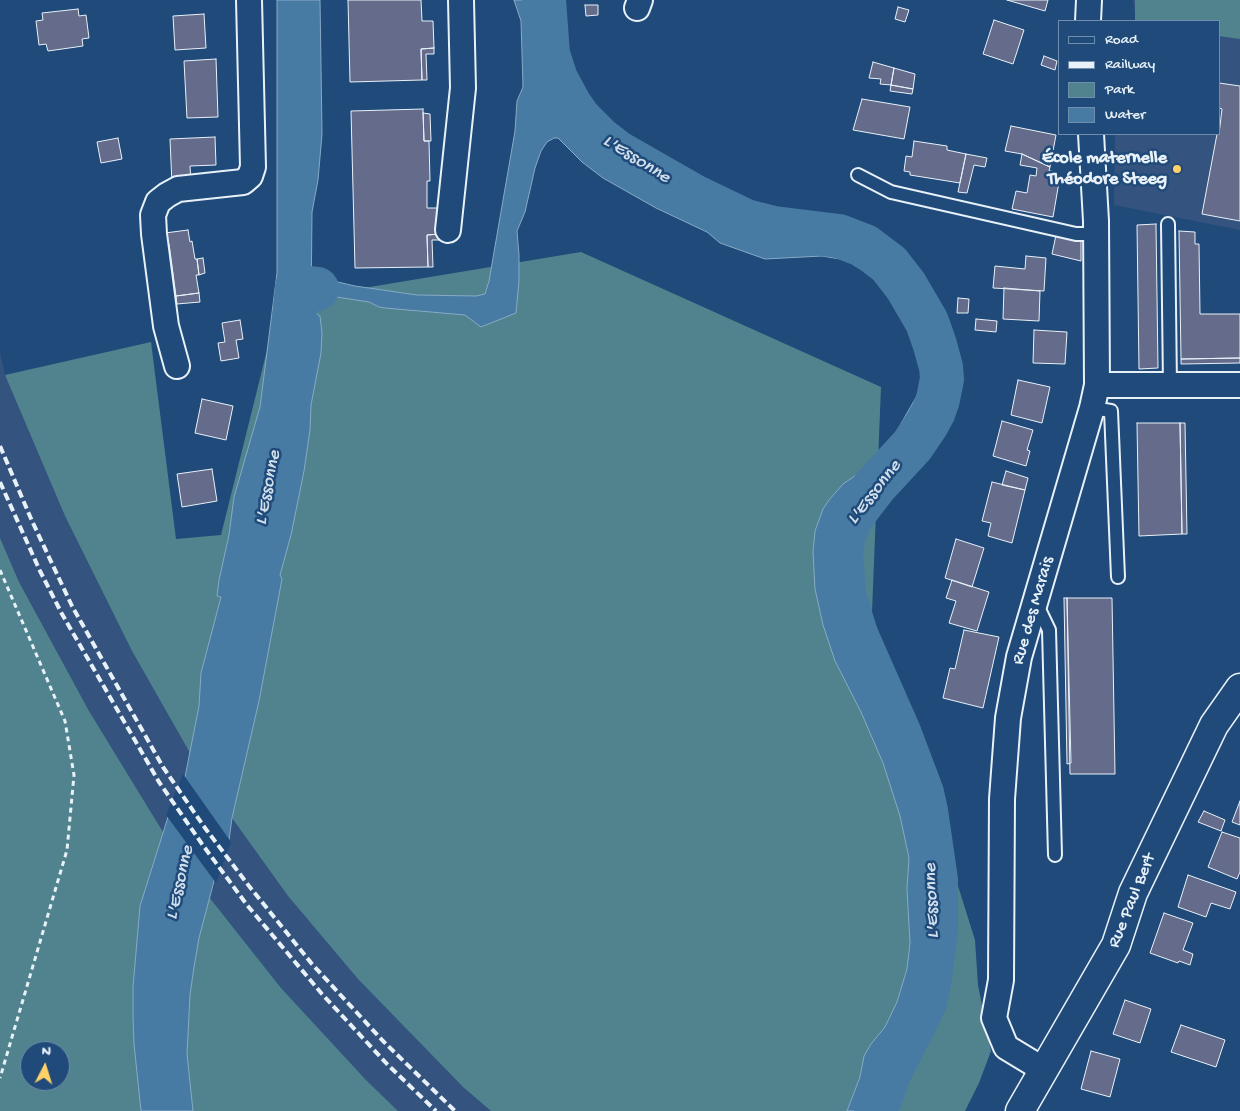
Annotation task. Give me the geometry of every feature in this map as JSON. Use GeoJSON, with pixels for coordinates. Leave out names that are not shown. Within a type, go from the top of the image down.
{"type":"FeatureCollection","features":[{"type":"Feature","properties":{"kind":"street"},"geometry":{"type":"LineString","coordinates":[[177,366],[166,326],[153,215],[158,202],[178,189],[243,182],[250,176],[253,167],[250,0]]}},
{"type":"Feature","properties":{"kind":"street"},"geometry":{"type":"LineString","coordinates":[[448,230],[463,88],[461,0]]}},
{"type":"Feature","properties":{"kind":"street"},"geometry":{"type":"LineString","coordinates":[[1088,20],[1089,0]]}},
{"type":"Feature","properties":{"kind":"street","name":"Rue des Marais"},"geometry":{"type":"LineString","coordinates":[[1044,1070],[1006,1047],[994,1018],[1001,980],[1002,799],[1008,718],[1019,657],[1092,408],[1097,384],[1096,228],[1091,135]]}},
{"type":"Feature","properties":{"kind":"street"},"geometry":{"type":"LineString","coordinates":[[1097,384],[1240,386]]}},
{"type":"Feature","properties":{"kind":"street","name":"Rue Paul Bert"},"geometry":{"type":"LineString","coordinates":[[1020,1111],[1116,945],[1133,893],[1205,742],[1214,725],[1240,688]]}},
{"type":"Feature","properties":{"kind":"lane"},"geometry":{"type":"LineString","coordinates":[[858,175],[891,192],[1076,234],[1096,228]]}},
{"type":"Feature","properties":{"kind":"lane"},"geometry":{"type":"LineString","coordinates":[[1168,224],[1170,386]]}},
{"type":"Feature","properties":{"kind":"lane"},"geometry":{"type":"LineString","coordinates":[[1092,408],[1111,411],[1118,578]]}},
{"type":"Feature","properties":{"kind":"lane"},"geometry":{"type":"LineString","coordinates":[[1036,603],[1049,630],[1054,855]]}},
{"type":"Feature","properties":{"kind":"path"},"geometry":{"type":"LineString","coordinates":[[0,570],[65,721],[74,776],[67,850],[0,1078]]}},
{"type":"Feature","properties":{"kind":"shaded area","name":"École maternelle Théodore Steeg"},"geometry":{"type":"Polygon","coordinates":[[[1133,0],[1240,0],[1240,230],[1114,205],[1115,135],[1220,135],[1220,20],[1136,20],[1133,0]]]}},
{"type":"Feature","properties":{"kind":"shaded area"},"geometry":{"type":"Polygon","coordinates":[[[0,352],[5,375],[65,516],[132,651],[190,753],[185,777],[163,832],[89,711],[19,582],[0,538],[0,352]]]}},
{"type":"Feature","properties":{"kind":"shaded area"},"geometry":{"type":"Polygon","coordinates":[[[232,818],[288,896],[358,979],[463,1087],[491,1111],[398,1111],[366,1080],[281,988],[209,897],[229,840],[232,818]]]}},
{"type":"Feature","properties":{"kind":"green space"},"geometry":{"type":"Polygon","coordinates":[[[1135,0],[1240,0],[1240,39],[1220,36],[1220,20],[1135,20],[1135,0]]]}},
{"type":"Feature","properties":{"kind":"green space"},"geometry":{"type":"Polygon","coordinates":[[[581,252],[881,387],[872,612],[975,940],[978,985],[991,1051],[979,1083],[965,1111],[491,1111],[463,1087],[358,979],[288,896],[232,818],[190,753],[132,651],[65,516],[5,375],[151,342],[176,539],[221,535],[279,302],[581,252]]]}},
{"type":"Feature","properties":{"kind":"green space"},"geometry":{"type":"Polygon","coordinates":[[[0,538],[19,582],[89,711],[163,832],[209,897],[281,988],[366,1080],[398,1111],[0,1111],[0,538]]]}},
{"type":"Feature","properties":{"kind":"water"},"geometry":{"type":"Polygon","coordinates":[[[277,0],[320,0],[322,134],[318,180],[312,212],[311,309],[320,316],[322,333],[321,353],[311,405],[310,430],[304,471],[291,535],[280,575],[282,579],[259,701],[232,818],[229,840],[214,881],[199,938],[194,967],[190,995],[187,1054],[193,1111],[141,1111],[133,1016],[133,987],[140,906],[168,817],[185,777],[199,706],[201,673],[221,597],[217,596],[219,580],[229,535],[234,497],[260,407],[277,273],[277,0]]]}},
{"type":"Feature","properties":{"kind":"water"},"geometry":{"type":"Polygon","coordinates":[[[514,0],[544,0],[548,54],[556,79],[580,119],[599,138],[617,152],[694,196],[746,221],[774,228],[839,236],[865,246],[889,264],[906,286],[927,322],[935,345],[942,379],[934,411],[912,446],[875,486],[852,516],[844,534],[841,555],[844,594],[855,632],[899,732],[922,793],[936,880],[936,930],[929,984],[917,1019],[889,1073],[876,1111],[847,1111],[860,1077],[864,1056],[885,1027],[897,1002],[907,969],[910,943],[907,889],[909,858],[900,816],[883,763],[861,712],[835,661],[823,625],[815,589],[813,552],[815,531],[823,509],[843,484],[868,467],[895,434],[918,394],[923,372],[920,354],[913,333],[894,303],[876,281],[846,260],[822,256],[765,259],[720,243],[707,232],[656,208],[603,178],[582,162],[558,138],[547,142],[541,151],[525,212],[517,231],[519,281],[516,313],[481,327],[465,315],[385,308],[369,302],[317,294],[317,283],[325,279],[355,286],[417,295],[476,296],[485,294],[489,281],[515,131],[517,101],[523,87],[521,21],[514,0]]]}},
{"type":"Feature","properties":{"kind":"pier"},"geometry":{"type":"Polygon","coordinates":[[[183,774],[231,842],[216,883],[166,815],[183,774]]]}},
{"type":"Feature","properties":{"kind":"building"},"geometry":{"type":"Polygon","coordinates":[[[348,0],[421,0],[422,21],[433,21],[434,48],[421,49],[422,80],[350,82],[348,0]]]}},
{"type":"Feature","properties":{"kind":"building"},"geometry":{"type":"Polygon","coordinates":[[[1007,0],[1048,0],[1045,11],[1007,0]]]}},
{"type":"Feature","properties":{"kind":"building"},"geometry":{"type":"Polygon","coordinates":[[[585,5],[598,5],[598,15],[586,16],[585,5]]]}},
{"type":"Feature","properties":{"kind":"building"},"geometry":{"type":"Polygon","coordinates":[[[898,7],[909,10],[905,22],[895,19],[898,7]]]}},
{"type":"Feature","properties":{"kind":"building"},"geometry":{"type":"Polygon","coordinates":[[[78,9],[79,16],[86,15],[89,38],[82,39],[83,46],[48,51],[46,44],[39,45],[36,21],[43,20],[42,13],[78,9]]]}},
{"type":"Feature","properties":{"kind":"building"},"geometry":{"type":"Polygon","coordinates":[[[204,14],[206,48],[175,50],[173,16],[204,14]]]}},
{"type":"Feature","properties":{"kind":"building"},"geometry":{"type":"Polygon","coordinates":[[[994,20],[1024,30],[1013,64],[983,54],[994,20]]]}},
{"type":"Feature","properties":{"kind":"building"},"geometry":{"type":"Polygon","coordinates":[[[434,48],[434,54],[426,54],[427,80],[422,80],[421,49],[434,48]]]}},
{"type":"Feature","properties":{"kind":"building"},"geometry":{"type":"Polygon","coordinates":[[[1044,56],[1057,61],[1055,70],[1041,65],[1044,56]]]}},
{"type":"Feature","properties":{"kind":"building"},"geometry":{"type":"Polygon","coordinates":[[[216,59],[218,117],[187,118],[184,61],[216,59]]]}},
{"type":"Feature","properties":{"kind":"building"},"geometry":{"type":"Polygon","coordinates":[[[873,62],[894,68],[891,85],[880,84],[881,79],[869,78],[873,62]]]}},
{"type":"Feature","properties":{"kind":"building"},"geometry":{"type":"Polygon","coordinates":[[[894,68],[915,74],[913,89],[891,85],[894,68]]]}},
{"type":"Feature","properties":{"kind":"building"},"geometry":{"type":"Polygon","coordinates":[[[1220,83],[1240,86],[1240,221],[1202,214],[1217,135],[1220,135],[1222,109],[1220,108],[1220,83]]]}},
{"type":"Feature","properties":{"kind":"building"},"geometry":{"type":"Polygon","coordinates":[[[891,85],[913,89],[912,94],[890,91],[891,85]]]}},
{"type":"Feature","properties":{"kind":"building"},"geometry":{"type":"Polygon","coordinates":[[[862,99],[910,107],[904,139],[853,130],[862,99]]]}},
{"type":"Feature","properties":{"kind":"building"},"geometry":{"type":"Polygon","coordinates":[[[423,109],[424,141],[429,141],[430,181],[427,181],[427,208],[439,208],[440,234],[427,235],[428,267],[355,268],[351,111],[423,109]]]}},
{"type":"Feature","properties":{"kind":"building"},"geometry":{"type":"Polygon","coordinates":[[[423,113],[430,114],[431,141],[424,141],[423,113]]]}},
{"type":"Feature","properties":{"kind":"building"},"geometry":{"type":"Polygon","coordinates":[[[1011,126],[1056,135],[1050,167],[1022,154],[1005,151],[1011,126]]]}},
{"type":"Feature","properties":{"kind":"building"},"geometry":{"type":"Polygon","coordinates":[[[215,137],[216,165],[190,166],[191,183],[172,184],[170,139],[215,137]]]}},
{"type":"Feature","properties":{"kind":"building"},"geometry":{"type":"Polygon","coordinates":[[[118,138],[122,159],[101,163],[97,142],[118,138]]]}},
{"type":"Feature","properties":{"kind":"building"},"geometry":{"type":"Polygon","coordinates":[[[914,141],[947,146],[947,150],[966,154],[960,183],[910,175],[910,172],[904,171],[906,156],[912,157],[914,141]]]}},
{"type":"Feature","properties":{"kind":"building"},"geometry":{"type":"Polygon","coordinates":[[[966,154],[987,158],[985,167],[974,165],[967,193],[958,192],[966,154]]]}},
{"type":"Feature","properties":{"kind":"building"},"geometry":{"type":"Polygon","coordinates":[[[1022,154],[1050,167],[1049,171],[1058,172],[1056,180],[1059,182],[1053,217],[1012,209],[1016,191],[1027,193],[1030,175],[1036,176],[1037,168],[1020,165],[1022,154]]]}},
{"type":"Feature","properties":{"kind":"building"},"geometry":{"type":"Polygon","coordinates":[[[1156,224],[1158,368],[1139,369],[1137,225],[1156,224]]]}},
{"type":"Feature","properties":{"kind":"building"},"geometry":{"type":"Polygon","coordinates":[[[188,230],[195,259],[197,259],[199,275],[196,275],[199,293],[176,296],[169,244],[166,245],[165,233],[188,230]]]}},
{"type":"Feature","properties":{"kind":"building"},"geometry":{"type":"Polygon","coordinates":[[[1179,231],[1195,232],[1195,244],[1199,244],[1200,314],[1240,314],[1240,358],[1181,359],[1179,231]]]}},
{"type":"Feature","properties":{"kind":"building"},"geometry":{"type":"Polygon","coordinates":[[[440,234],[440,240],[432,240],[433,267],[428,267],[427,235],[440,234]]]}},
{"type":"Feature","properties":{"kind":"building"},"geometry":{"type":"Polygon","coordinates":[[[1056,235],[1081,241],[1081,261],[1052,254],[1056,235]]]}},
{"type":"Feature","properties":{"kind":"building"},"geometry":{"type":"Polygon","coordinates":[[[1026,256],[1046,258],[1044,291],[993,288],[995,266],[1025,269],[1026,256]]]}},
{"type":"Feature","properties":{"kind":"building"},"geometry":{"type":"Polygon","coordinates":[[[203,258],[205,273],[199,275],[197,259],[203,258]]]}},
{"type":"Feature","properties":{"kind":"building"},"geometry":{"type":"Polygon","coordinates":[[[1004,288],[1040,291],[1039,321],[1003,319],[1004,288]]]}},
{"type":"Feature","properties":{"kind":"building"},"geometry":{"type":"Polygon","coordinates":[[[199,293],[200,302],[177,304],[176,296],[199,293]]]}},
{"type":"Feature","properties":{"kind":"building"},"geometry":{"type":"Polygon","coordinates":[[[958,298],[969,299],[968,313],[957,313],[958,298]]]}},
{"type":"Feature","properties":{"kind":"building"},"geometry":{"type":"Polygon","coordinates":[[[976,319],[997,321],[996,332],[975,330],[976,319]]]}},
{"type":"Feature","properties":{"kind":"building"},"geometry":{"type":"Polygon","coordinates":[[[240,320],[243,339],[236,340],[239,358],[221,361],[218,343],[225,342],[222,323],[240,320]]]}},
{"type":"Feature","properties":{"kind":"building"},"geometry":{"type":"Polygon","coordinates":[[[1034,330],[1067,332],[1065,364],[1033,363],[1034,330]]]}},
{"type":"Feature","properties":{"kind":"building"},"geometry":{"type":"Polygon","coordinates":[[[1240,358],[1240,363],[1181,364],[1181,359],[1240,358]]]}},
{"type":"Feature","properties":{"kind":"building"},"geometry":{"type":"Polygon","coordinates":[[[1018,380],[1050,387],[1042,423],[1011,415],[1018,380]]]}},
{"type":"Feature","properties":{"kind":"building"},"geometry":{"type":"Polygon","coordinates":[[[202,399],[233,406],[226,440],[195,433],[202,399]]]}},
{"type":"Feature","properties":{"kind":"building"},"geometry":{"type":"Polygon","coordinates":[[[1002,421],[1033,430],[1027,450],[1030,451],[1026,466],[993,456],[1002,421]]]}},
{"type":"Feature","properties":{"kind":"building"},"geometry":{"type":"Polygon","coordinates":[[[1137,423],[1180,423],[1182,534],[1139,536],[1137,423]]]}},
{"type":"Feature","properties":{"kind":"building"},"geometry":{"type":"Polygon","coordinates":[[[1180,423],[1185,423],[1187,534],[1182,534],[1180,423]]]}},
{"type":"Feature","properties":{"kind":"building"},"geometry":{"type":"Polygon","coordinates":[[[212,469],[217,501],[182,507],[177,474],[212,469]]]}},
{"type":"Feature","properties":{"kind":"building"},"geometry":{"type":"Polygon","coordinates":[[[1006,471],[1028,478],[1025,490],[1002,485],[1006,471]]]}},
{"type":"Feature","properties":{"kind":"building"},"geometry":{"type":"Polygon","coordinates":[[[992,482],[1025,490],[1012,543],[988,536],[991,523],[982,521],[992,482]]]}},
{"type":"Feature","properties":{"kind":"building"},"geometry":{"type":"Polygon","coordinates":[[[956,539],[984,548],[972,587],[945,578],[956,539]]]}},
{"type":"Feature","properties":{"kind":"building"},"geometry":{"type":"Polygon","coordinates":[[[952,580],[989,592],[977,631],[949,623],[956,601],[946,598],[952,580]]]}},
{"type":"Feature","properties":{"kind":"building"},"geometry":{"type":"Polygon","coordinates":[[[1064,598],[1067,598],[1071,763],[1067,764],[1064,598]]]}},
{"type":"Feature","properties":{"kind":"building"},"geometry":{"type":"Polygon","coordinates":[[[1067,598],[1112,598],[1115,774],[1070,774],[1067,598]]]}},
{"type":"Feature","properties":{"kind":"building"},"geometry":{"type":"Polygon","coordinates":[[[964,630],[999,637],[983,708],[943,698],[950,668],[955,669],[964,630]]]}},
{"type":"Feature","properties":{"kind":"building"},"geometry":{"type":"Polygon","coordinates":[[[1240,801],[1240,825],[1232,822],[1240,801]]]}},
{"type":"Feature","properties":{"kind":"building"},"geometry":{"type":"Polygon","coordinates":[[[1204,811],[1225,820],[1221,831],[1198,822],[1204,811]]]}},
{"type":"Feature","properties":{"kind":"building"},"geometry":{"type":"Polygon","coordinates":[[[1222,832],[1240,838],[1240,872],[1237,879],[1208,867],[1222,832]]]}},
{"type":"Feature","properties":{"kind":"building"},"geometry":{"type":"Polygon","coordinates":[[[1188,875],[1236,892],[1230,909],[1211,903],[1206,917],[1178,907],[1188,875]]]}},
{"type":"Feature","properties":{"kind":"building"},"geometry":{"type":"Polygon","coordinates":[[[1164,913],[1193,923],[1183,950],[1193,954],[1190,965],[1179,961],[1178,963],[1150,953],[1164,913]]]}},
{"type":"Feature","properties":{"kind":"building"},"geometry":{"type":"Polygon","coordinates":[[[1125,1000],[1151,1009],[1140,1043],[1113,1034],[1125,1000]]]}},
{"type":"Feature","properties":{"kind":"building"},"geometry":{"type":"Polygon","coordinates":[[[1181,1025],[1225,1040],[1216,1067],[1171,1052],[1181,1025]]]}},
{"type":"Feature","properties":{"kind":"building"},"geometry":{"type":"Polygon","coordinates":[[[1091,1051],[1120,1059],[1110,1097],[1081,1089],[1091,1051]]]}},
{"type":"Feature","properties":{"kind":"waterway","name":"L'Essonne"},"geometry":{"type":"LineString","coordinates":[[544,0],[548,54],[556,79],[580,119],[599,138],[617,152],[694,196],[746,221],[774,228],[839,236],[865,246],[889,264],[906,286],[927,322],[935,345],[942,379],[934,411],[912,446],[875,486],[852,516],[844,534],[841,555],[844,594],[855,632],[899,732],[922,793],[936,880],[936,930],[925,1002],[889,1073],[876,1111]]}},
{"type":"Feature","properties":{"kind":"waterway","name":"L'Essonne"},"geometry":{"type":"LineString","coordinates":[[293,331],[297,287],[317,289]]}},
{"type":"Feature","properties":{"kind":"railway"},"geometry":{"type":"LineString","coordinates":[[0,446],[32,521],[72,606],[163,767],[205,828],[312,964],[383,1041],[455,1111]]}},
{"type":"Feature","properties":{"kind":"railway"},"geometry":{"type":"LineString","coordinates":[[0,482],[40,571],[62,614],[159,782],[247,905],[322,994],[387,1064],[436,1111]]}},
{"type":"Feature","properties":{"kind":"place","name":"École maternelle Théodore Steeg"},"geometry":{"type":"Point","coordinates":[1177,169]}}]}
